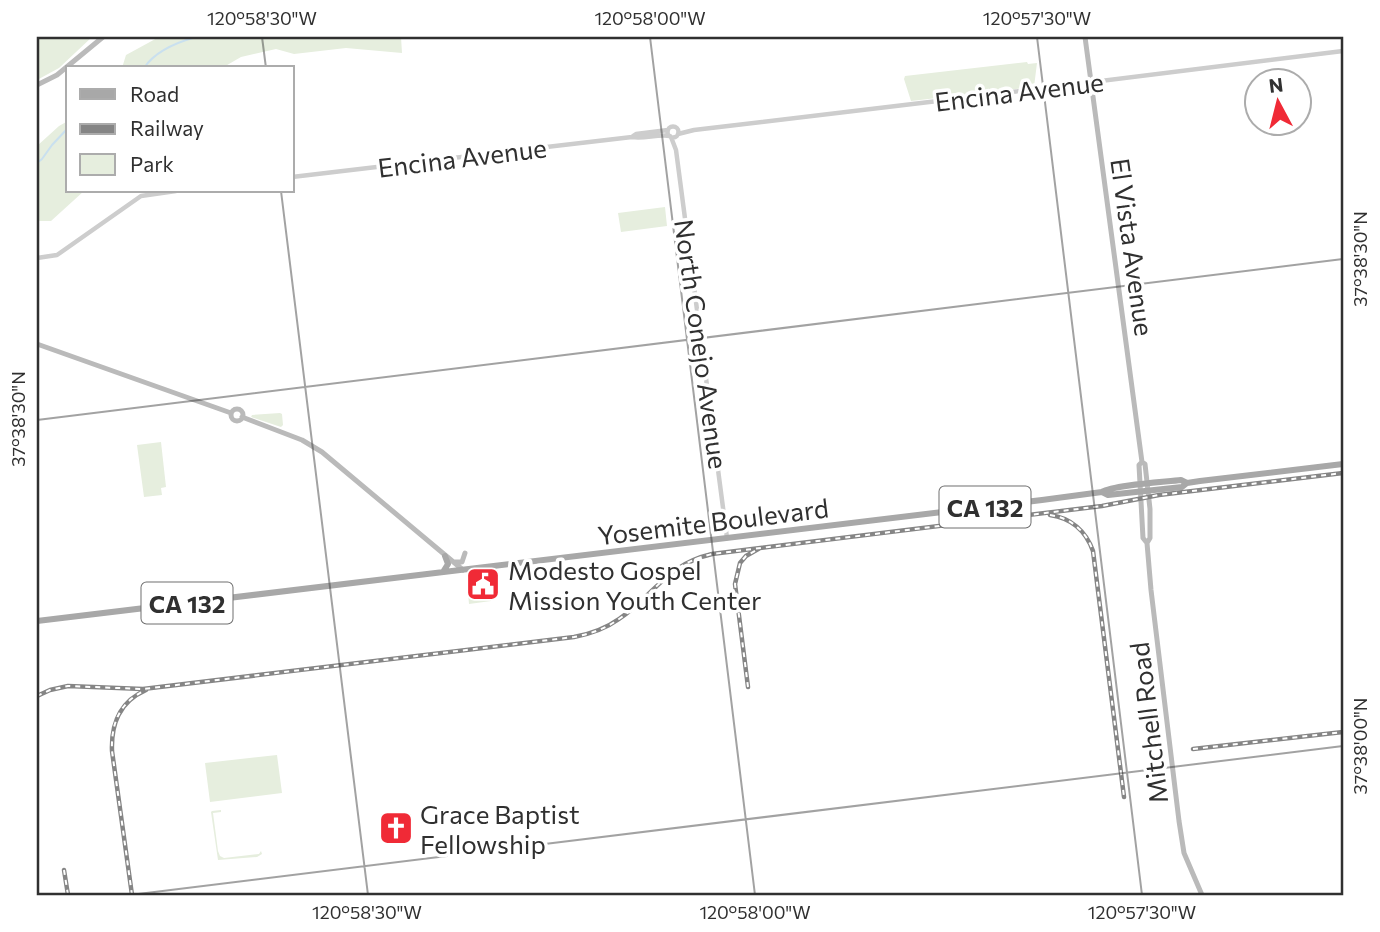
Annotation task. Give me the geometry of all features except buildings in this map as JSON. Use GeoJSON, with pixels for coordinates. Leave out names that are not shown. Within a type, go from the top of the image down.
{"type":"FeatureCollection","features":[{"type":"Feature","properties":{"kind":"main road"},"geometry":{"type":"LineString","coordinates":[[67,66],[103,37]]}},
{"type":"Feature","properties":{"kind":"main road","name":"El Vista Avenue"},"geometry":{"type":"LineString","coordinates":[[1085,37],[1142,462],[1145,464],[1145,488]]}},
{"type":"Feature","properties":{"kind":"main road"},"geometry":{"type":"LineString","coordinates":[[37,85],[66,67]]}},
{"type":"Feature","properties":{"kind":"main road"},"geometry":{"type":"LineString","coordinates":[[37,344],[231,413],[234,420],[239,421],[242,417],[302,440],[322,452],[463,570]]}},
{"type":"Feature","properties":{"kind":"main road","name":"Yosemite Boulevard"},"geometry":{"type":"LineString","coordinates":[[37,621],[1102,492],[1108,495],[1145,488],[1182,487],[1187,483],[1343,464]]}},
{"type":"Feature","properties":{"kind":"main road","name":"Mitchell Road"},"geometry":{"type":"LineString","coordinates":[[1145,488],[1143,538],[1147,543],[1184,853],[1202,895]]}},
{"type":"Feature","properties":{"kind":"main road"},"geometry":{"type":"LineString","coordinates":[[453,562],[462,562],[465,553]]}},
{"type":"Feature","properties":{"kind":"main road"},"geometry":{"type":"LineString","coordinates":[[443,573],[449,563],[445,556]]}},
{"type":"Feature","properties":{"kind":"street","name":"Encina Avenue"},"geometry":{"type":"LineString","coordinates":[[294,177],[636,138],[1343,51]]}},
{"type":"Feature","properties":{"kind":"street","name":"North Conejo Avenue"},"geometry":{"type":"LineString","coordinates":[[674,133],[727,538]]}},
{"type":"Feature","properties":{"kind":"street"},"geometry":{"type":"LineString","coordinates":[[37,258],[54,256],[139,197],[170,192]]}},
{"type":"Feature","properties":{"kind":"green space"},"geometry":{"type":"Polygon","coordinates":[[[37,37],[92,37],[59,68],[37,80],[37,37]]]}},
{"type":"Feature","properties":{"kind":"green space"},"geometry":{"type":"Polygon","coordinates":[[[159,37],[401,37],[402,53],[346,48],[294,54],[276,49],[241,57],[225,66],[123,66],[126,55],[159,37]]]}},
{"type":"Feature","properties":{"kind":"green space"},"geometry":{"type":"Polygon","coordinates":[[[1037,63],[1034,87],[911,101],[904,79],[905,76],[1037,63]]]}},
{"type":"Feature","properties":{"kind":"green space"},"geometry":{"type":"Polygon","coordinates":[[[66,122],[66,192],[83,192],[51,221],[37,221],[37,146],[66,122]]]}},
{"type":"Feature","properties":{"kind":"green space"},"geometry":{"type":"Polygon","coordinates":[[[665,207],[667,226],[621,232],[618,213],[665,207]]]}},
{"type":"Feature","properties":{"kind":"green space"},"geometry":{"type":"Polygon","coordinates":[[[280,413],[283,425],[281,427],[251,417],[252,415],[280,413]]]}},
{"type":"Feature","properties":{"kind":"green space"},"geometry":{"type":"Polygon","coordinates":[[[161,442],[166,487],[161,488],[162,495],[144,497],[137,445],[161,442]]]}},
{"type":"Feature","properties":{"kind":"green space"},"geometry":{"type":"Polygon","coordinates":[[[488,591],[491,601],[469,604],[468,593],[488,591]]]}},
{"type":"Feature","properties":{"kind":"green space"},"geometry":{"type":"Polygon","coordinates":[[[277,755],[282,793],[210,802],[205,763],[277,755]]]}},
{"type":"Feature","properties":{"kind":"green space"},"geometry":{"type":"Polygon","coordinates":[[[221,810],[213,813],[220,856],[224,858],[259,854],[261,851],[262,854],[257,857],[218,860],[211,812],[221,810]]]}},
{"type":"Feature","properties":{"kind":"waterway"},"geometry":{"type":"LineString","coordinates":[[146,66],[161,52],[196,37]]}},
{"type":"Feature","properties":{"kind":"waterway"},"geometry":{"type":"LineString","coordinates":[[37,163],[66,130]]}},
{"type":"Feature","properties":{"kind":"railway"},"geometry":{"type":"LineString","coordinates":[[37,696],[68,686],[143,689],[574,637],[614,623],[671,573],[683,565],[712,554],[1343,473]]}},
{"type":"Feature","properties":{"kind":"railway"},"geometry":{"type":"LineString","coordinates":[[1050,515],[1065,519],[1077,527],[1093,551],[1124,797]]}},
{"type":"Feature","properties":{"kind":"railway"},"geometry":{"type":"LineString","coordinates":[[748,687],[735,584],[740,563],[760,548]]}},
{"type":"Feature","properties":{"kind":"railway"},"geometry":{"type":"LineString","coordinates":[[132,895],[112,741],[115,723],[123,707],[146,690]]}},
{"type":"Feature","properties":{"kind":"railway"},"geometry":{"type":"LineString","coordinates":[[1193,749],[1343,732]]}},
{"type":"Feature","properties":{"kind":"railway"},"geometry":{"type":"LineString","coordinates":[[64,870],[68,895]]}},
{"type":"Feature","properties":{"kind":"place","name":"Modesto Gospel Mission Youth Center"},"geometry":{"type":"Point","coordinates":[483,584]}},
{"type":"Feature","properties":{"kind":"place","name":"Grace Baptist Fellowship"},"geometry":{"type":"Point","coordinates":[396,828]}}]}
